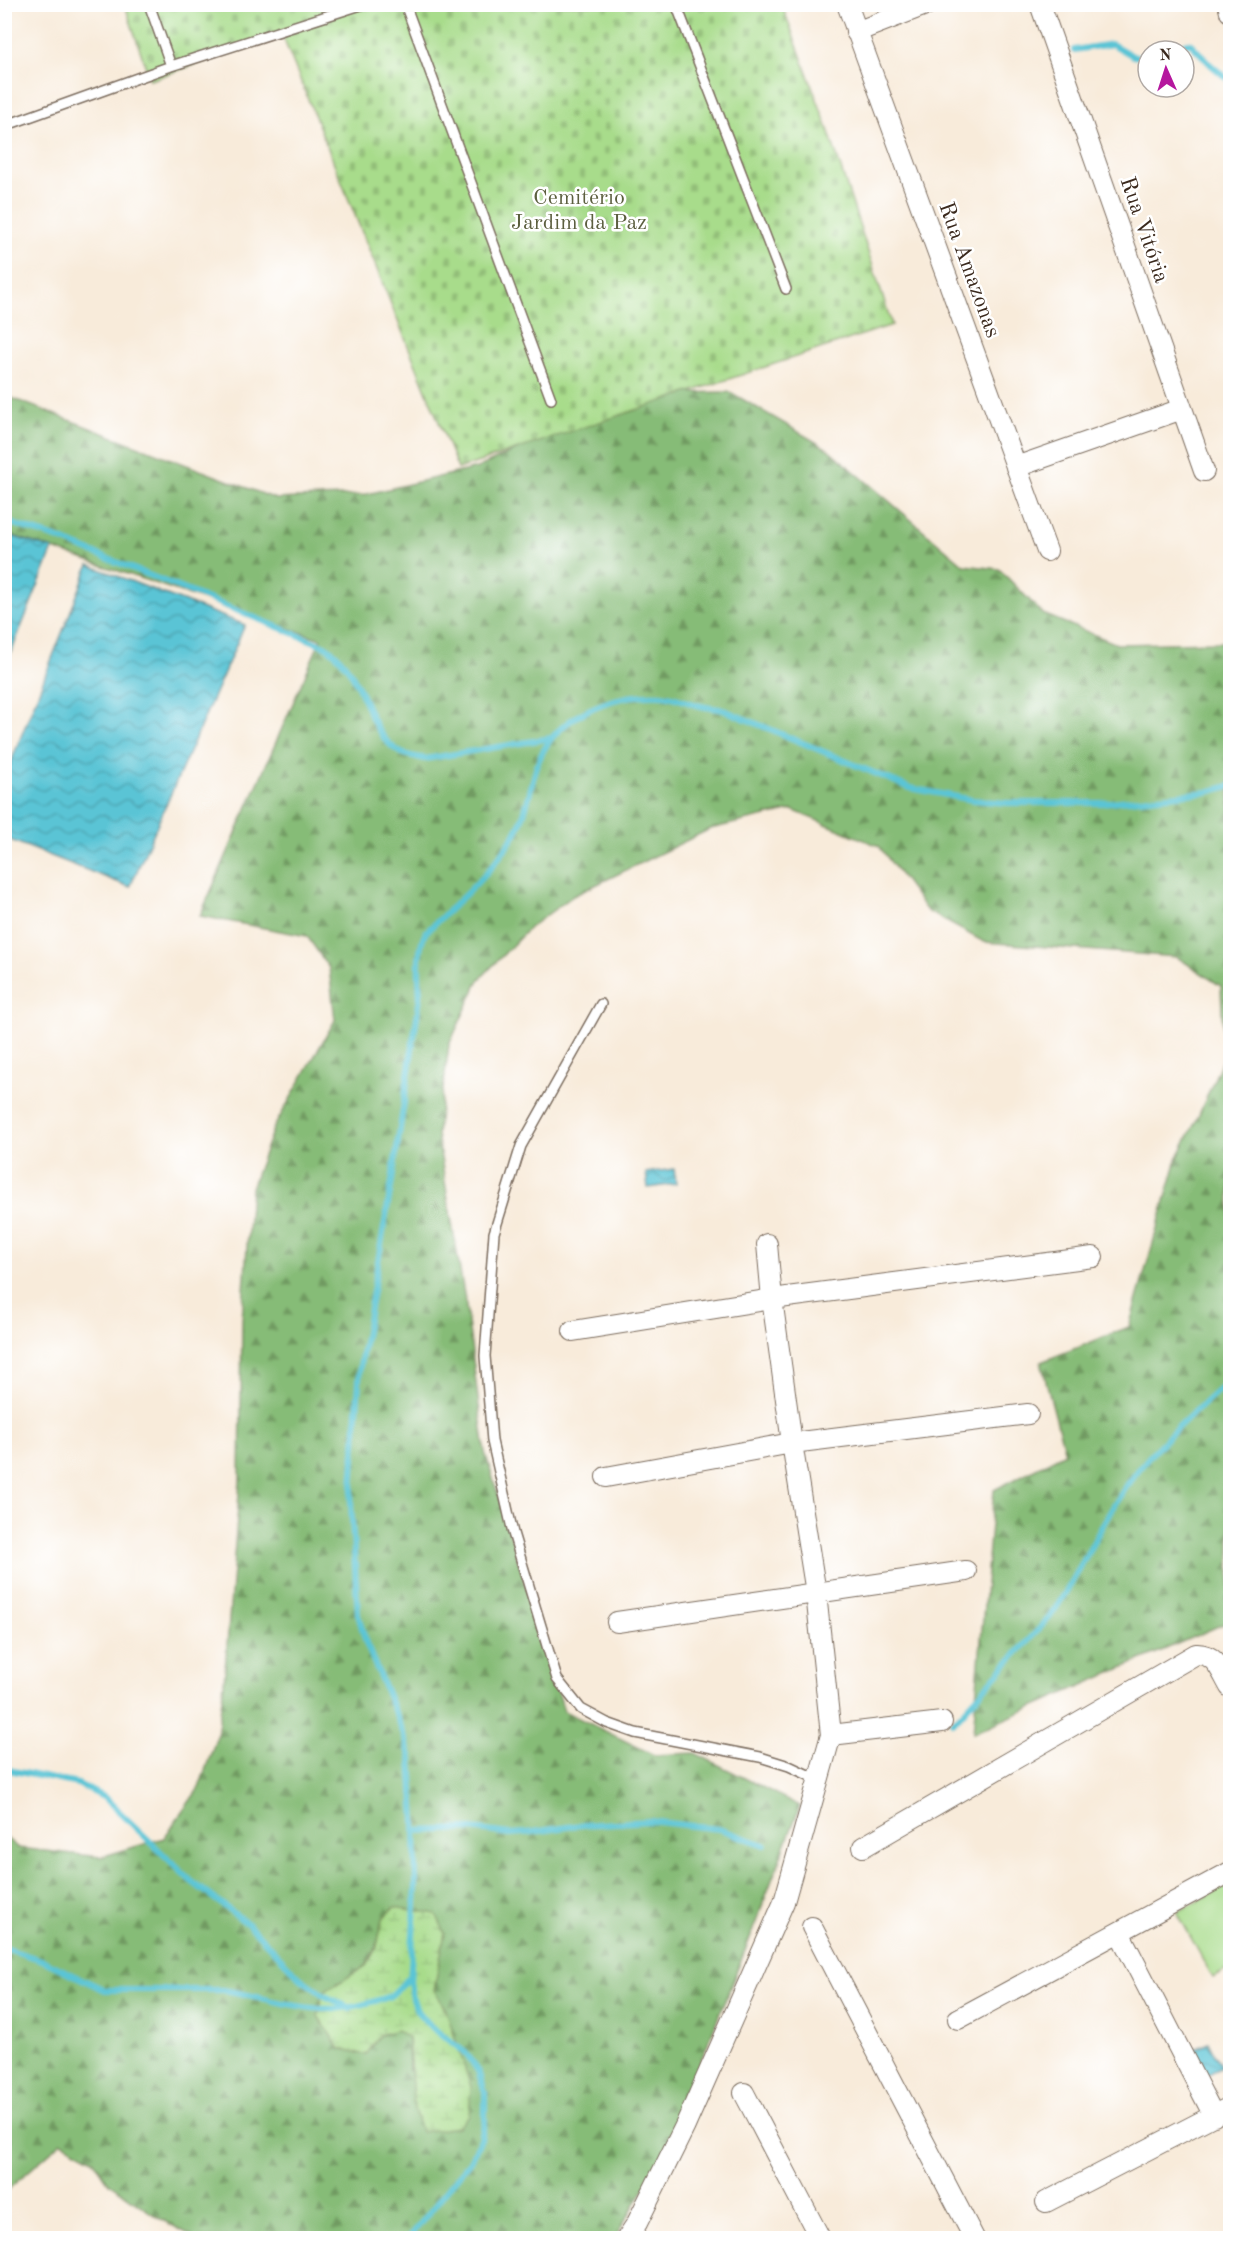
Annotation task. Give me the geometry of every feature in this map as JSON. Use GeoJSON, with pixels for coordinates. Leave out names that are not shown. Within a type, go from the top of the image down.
{"type":"FeatureCollection","features":[{"type":"Feature","properties":{"kind":"street","name":"Rua Amazonas"},"geometry":{"type":"LineString","coordinates":[[846,4],[1047,551]]}},
{"type":"Feature","properties":{"kind":"street"},"geometry":{"type":"LineString","coordinates":[[856,32],[928,4]]}},
{"type":"Feature","properties":{"kind":"street","name":"Rua Vitória"},"geometry":{"type":"LineString","coordinates":[[1040,4],[1204,471]]}},
{"type":"Feature","properties":{"kind":"street"},"geometry":{"type":"LineString","coordinates":[[1228,4],[1230,12]]}},
{"type":"Feature","properties":{"kind":"street"},"geometry":{"type":"LineString","coordinates":[[1016,467],[1182,409]]}},
{"type":"Feature","properties":{"kind":"street"},"geometry":{"type":"LineString","coordinates":[[627,2238],[637,2223],[685,2126],[784,1902],[831,1735],[816,1593],[792,1443],[772,1299],[767,1244]]}},
{"type":"Feature","properties":{"kind":"street"},"geometry":{"type":"LineString","coordinates":[[573,1331],[772,1299],[1093,1257]]}},
{"type":"Feature","properties":{"kind":"street"},"geometry":{"type":"LineString","coordinates":[[606,1477],[792,1443],[1028,1414]]}},
{"type":"Feature","properties":{"kind":"street"},"geometry":{"type":"LineString","coordinates":[[617,1622],[966,1571]]}},
{"type":"Feature","properties":{"kind":"street"},"geometry":{"type":"LineString","coordinates":[[863,1847],[1196,1654],[1204,1653],[1211,1656],[1230,1687]]}},
{"type":"Feature","properties":{"kind":"street"},"geometry":{"type":"LineString","coordinates":[[831,1735],[942,1722]]}},
{"type":"Feature","properties":{"kind":"street"},"geometry":{"type":"LineString","coordinates":[[958,2019],[1230,1872]]}},
{"type":"Feature","properties":{"kind":"street"},"geometry":{"type":"LineString","coordinates":[[812,1927],[974,2238]]}},
{"type":"Feature","properties":{"kind":"street"},"geometry":{"type":"LineString","coordinates":[[1046,2202],[1222,2112],[1119,1932]]}},
{"type":"Feature","properties":{"kind":"street"},"geometry":{"type":"LineString","coordinates":[[744,2093],[820,2238]]}},
{"type":"Feature","properties":{"kind":"lane"},"geometry":{"type":"LineString","coordinates":[[149,4],[171,66]]}},
{"type":"Feature","properties":{"kind":"lane"},"geometry":{"type":"LineString","coordinates":[[4,126],[171,66],[364,4]]}},
{"type":"Feature","properties":{"kind":"lane"},"geometry":{"type":"LineString","coordinates":[[405,4],[550,399]]}},
{"type":"Feature","properties":{"kind":"lane"},"geometry":{"type":"LineString","coordinates":[[676,4],[786,289]]}},
{"type":"Feature","properties":{"kind":"lane"},"geometry":{"type":"LineString","coordinates":[[601,1004],[521,1146],[494,1233],[485,1356],[492,1441],[513,1533],[557,1679],[581,1709],[608,1723],[635,1733],[760,1757],[789,1766],[819,1780]]}},
{"type":"Feature","properties":{"kind":"green space","name":"Cemitério Jardim da Paz"},"geometry":{"type":"Polygon","coordinates":[[[125,5],[782,5],[828,129],[892,325],[458,469],[282,35],[150,80],[125,5]]]}},
{"type":"Feature","properties":{"kind":"green space"},"geometry":{"type":"Polygon","coordinates":[[[730,392],[828,449],[964,565],[999,569],[1043,614],[1117,644],[1222,642],[1230,637],[1230,1621],[973,1733],[994,1490],[1065,1453],[1041,1362],[1129,1327],[1177,1159],[1224,1056],[1221,986],[1177,957],[984,942],[927,911],[879,846],[792,810],[710,829],[573,896],[529,928],[479,980],[449,1045],[437,1134],[466,1306],[485,1452],[564,1711],[654,1755],[695,1753],[800,1806],[661,2160],[615,2238],[192,2238],[157,2217],[109,2183],[93,2159],[62,2142],[5,2192],[5,1837],[18,1848],[101,1857],[164,1838],[199,1788],[217,1736],[224,1683],[240,1481],[242,1320],[251,1188],[273,1129],[335,1020],[329,968],[307,936],[200,916],[321,639],[5,533],[4,395],[276,499],[363,495],[477,468],[577,422],[665,393],[730,392]],[[382,1919],[377,1947],[366,1966],[322,1993],[380,2035],[397,2030],[408,2038],[409,2070],[446,2010],[434,1990],[439,1962],[382,1919]]]}},
{"type":"Feature","properties":{"kind":"green space"},"geometry":{"type":"Polygon","coordinates":[[[1230,1884],[1230,1968],[1213,1978],[1177,1912],[1230,1884]]]}},
{"type":"Feature","properties":{"kind":"green space"},"geometry":{"type":"Polygon","coordinates":[[[394,1907],[436,1914],[445,1933],[434,1990],[446,2010],[471,2087],[469,2115],[458,2127],[421,2132],[414,2109],[408,2038],[397,2030],[380,2035],[366,2055],[339,2048],[318,2016],[322,1993],[366,1966],[377,1947],[382,1919],[394,1907]]]}},
{"type":"Feature","properties":{"kind":"water"},"geometry":{"type":"Polygon","coordinates":[[[4,534],[53,549],[5,667],[4,534]]]}},
{"type":"Feature","properties":{"kind":"water"},"geometry":{"type":"Polygon","coordinates":[[[89,565],[245,625],[130,887],[5,838],[5,777],[89,565]]]}},
{"type":"Feature","properties":{"kind":"water"},"geometry":{"type":"Polygon","coordinates":[[[674,1169],[676,1184],[648,1188],[646,1173],[674,1169]]]}},
{"type":"Feature","properties":{"kind":"water"},"geometry":{"type":"Polygon","coordinates":[[[1208,2042],[1222,2067],[1207,2075],[1194,2049],[1208,2042]]]}},
{"type":"Feature","properties":{"kind":"waterway"},"geometry":{"type":"LineString","coordinates":[[1074,50],[1112,44],[1136,56]]}},
{"type":"Feature","properties":{"kind":"waterway"},"geometry":{"type":"LineString","coordinates":[[1196,49],[1230,81]]}},
{"type":"Feature","properties":{"kind":"waterway"},"geometry":{"type":"LineString","coordinates":[[4,521],[59,539],[325,646],[339,657],[349,670],[377,728],[386,741],[404,754],[425,759],[551,738]]}},
{"type":"Feature","properties":{"kind":"waterway"},"geometry":{"type":"LineString","coordinates":[[409,2238],[470,2161],[481,2139],[485,2120],[485,2092],[478,2071],[467,2054],[429,2025],[417,2011],[413,1999],[410,1982],[416,1888],[411,1759],[403,1732],[366,1643],[358,1614],[351,1504],[360,1366],[392,1181],[420,997],[419,955],[426,932],[474,886],[506,848],[523,817],[539,760],[559,730],[589,710],[625,698],[661,695],[724,710],[910,788],[973,800],[1007,803],[1101,803],[1207,792],[1230,786]]}},
{"type":"Feature","properties":{"kind":"waterway"},"geometry":{"type":"LineString","coordinates":[[953,1723],[1049,1618],[1071,1584],[1110,1511],[1144,1463],[1179,1426],[1230,1380]]}},
{"type":"Feature","properties":{"kind":"waterway"},"geometry":{"type":"LineString","coordinates":[[4,1769],[78,1784],[105,1798],[191,1881],[248,1924],[300,1978],[325,1996],[350,2008]]}},
{"type":"Feature","properties":{"kind":"waterway"},"geometry":{"type":"LineString","coordinates":[[415,1831],[471,1829],[510,1834],[581,1825],[650,1821],[719,1829],[765,1845]]}},
{"type":"Feature","properties":{"kind":"waterway"},"geometry":{"type":"LineString","coordinates":[[4,1948],[42,1960],[105,1990],[223,1990],[313,2008],[349,2007],[382,1999],[393,1994],[410,1976]]}}]}
